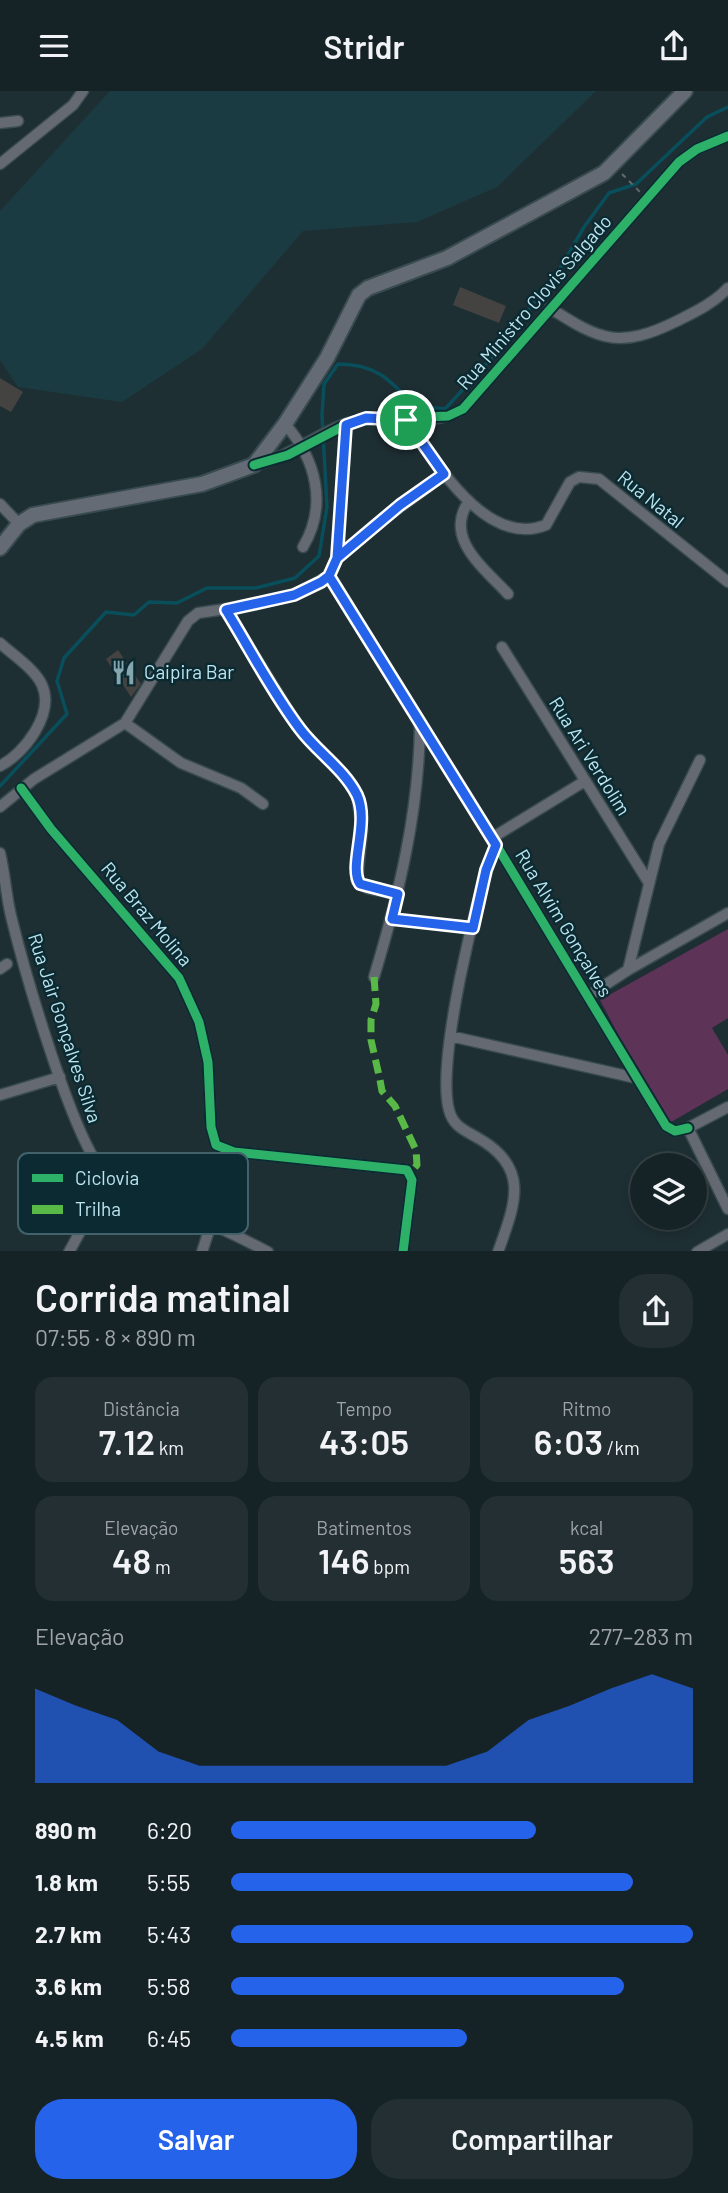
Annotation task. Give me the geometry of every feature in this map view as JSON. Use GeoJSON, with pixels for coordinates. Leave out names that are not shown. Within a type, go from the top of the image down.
{"type":"FeatureCollection","features":[{"type":"Feature","properties":{"kind":"main road"},"geometry":{"type":"LineString","coordinates":[[0,548],[19,524],[33,515],[223,479],[254,465],[285,425],[327,358],[359,295],[368,288],[447,258],[604,173],[685,91]]}},
{"type":"Feature","properties":{"kind":"street"},"geometry":{"type":"LineString","coordinates":[[0,164],[73,105],[83,91]]}},
{"type":"Feature","properties":{"kind":"street"},"geometry":{"type":"LineString","coordinates":[[0,123],[18,121]]}},
{"type":"Feature","properties":{"kind":"street","name":"Rua Ministro Clovis Salgado"},"geometry":{"type":"LineString","coordinates":[[254,465],[366,418],[406,420],[448,417],[463,409],[679,162],[697,149],[728,136]]}},
{"type":"Feature","properties":{"kind":"street"},"geometry":{"type":"LineString","coordinates":[[550,308],[592,333],[637,339],[700,309],[728,288]]}},
{"type":"Feature","properties":{"kind":"street","name":"Rua Natal"},"geometry":{"type":"LineString","coordinates":[[406,420],[444,474],[469,501],[498,524],[510,529],[538,528],[551,518],[570,482],[590,476],[605,484],[728,582]]}},
{"type":"Feature","properties":{"kind":"street"},"geometry":{"type":"LineString","coordinates":[[285,425],[307,445],[314,479],[316,501],[311,533],[303,547]]}},
{"type":"Feature","properties":{"kind":"street"},"geometry":{"type":"LineString","coordinates":[[0,807],[21,788],[125,723],[188,621],[198,613],[226,610],[294,595],[329,576],[337,558],[342,427]]}},
{"type":"Feature","properties":{"kind":"street"},"geometry":{"type":"LineString","coordinates":[[337,558],[400,505],[444,474]]}},
{"type":"Feature","properties":{"kind":"street"},"geometry":{"type":"LineString","coordinates":[[469,501],[459,521],[464,543],[508,594]]}},
{"type":"Feature","properties":{"kind":"street"},"geometry":{"type":"LineString","coordinates":[[0,504],[19,524]]}},
{"type":"Feature","properties":{"kind":"street","name":"Rua Alvim Gonçalves"},"geometry":{"type":"LineString","coordinates":[[329,576],[589,996],[666,1126],[675,1131],[688,1128]]}},
{"type":"Feature","properties":{"kind":"street"},"geometry":{"type":"LineString","coordinates":[[226,610],[299,728],[340,771],[356,795],[362,830],[357,881],[367,888],[398,894]]}},
{"type":"Feature","properties":{"kind":"street"},"geometry":{"type":"LineString","coordinates":[[0,643],[37,676],[45,693],[44,708],[28,742],[0,766]]}},
{"type":"Feature","properties":{"kind":"street","name":"Rua Ari Verdolim"},"geometry":{"type":"LineString","coordinates":[[502,647],[649,883]]}},
{"type":"Feature","properties":{"kind":"street"},"geometry":{"type":"LineString","coordinates":[[125,723],[181,763],[242,788],[263,804]]}},
{"type":"Feature","properties":{"kind":"street"},"geometry":{"type":"LineString","coordinates":[[374,977],[398,894],[419,786],[420,723]]}},
{"type":"Feature","properties":{"kind":"street"},"geometry":{"type":"LineString","coordinates":[[628,970],[666,826],[700,760]]}},
{"type":"Feature","properties":{"kind":"street"},"geometry":{"type":"LineString","coordinates":[[498,1251],[515,1205],[514,1176],[499,1151],[456,1126],[450,1114],[446,1101],[450,1036],[494,842],[585,781]]}},
{"type":"Feature","properties":{"kind":"street","name":"Rua Braz Molina"},"geometry":{"type":"LineString","coordinates":[[21,788],[51,829],[178,978],[199,1022],[208,1062],[212,1138],[216,1145],[244,1153]]}},
{"type":"Feature","properties":{"kind":"street","name":"Rua Jair Gonçalves Silva"},"geometry":{"type":"LineString","coordinates":[[0,853],[11,917],[60,1077],[84,1141],[92,1153]]}},
{"type":"Feature","properties":{"kind":"street"},"geometry":{"type":"LineString","coordinates":[[589,996],[628,970],[728,913]]}},
{"type":"Feature","properties":{"kind":"street"},"geometry":{"type":"LineString","coordinates":[[392,919],[473,928]]}},
{"type":"Feature","properties":{"kind":"street"},"geometry":{"type":"LineString","coordinates":[[450,1036],[636,1078]]}},
{"type":"Feature","properties":{"kind":"street"},"geometry":{"type":"LineString","coordinates":[[0,1095],[60,1077]]}},
{"type":"Feature","properties":{"kind":"street"},"geometry":{"type":"LineString","coordinates":[[728,1107],[688,1128],[728,1209]]}},
{"type":"Feature","properties":{"kind":"street","name":"Rua Braz Molina"},"geometry":{"type":"LineString","coordinates":[[248,1153],[401,1168],[410,1173],[412,1181],[403,1251]]}},
{"type":"Feature","properties":{"kind":"street"},"geometry":{"type":"LineString","coordinates":[[69,1251],[78,1234]]}},
{"type":"Feature","properties":{"kind":"street"},"geometry":{"type":"LineString","coordinates":[[202,1251],[208,1234]]}},
{"type":"Feature","properties":{"kind":"street","name":"Rua Jair Gonçalves Silva"},"geometry":{"type":"LineString","coordinates":[[232,1234],[268,1251]]}},
{"type":"Feature","properties":{"kind":"street"},"geometry":{"type":"LineString","coordinates":[[697,1251],[728,1234]]}},
{"type":"Feature","properties":{"kind":"path"},"geometry":{"type":"LineString","coordinates":[[622,174],[638,191]]}},
{"type":"Feature","properties":{"kind":"shaded area"},"geometry":{"type":"Polygon","coordinates":[[[110,91],[596,91],[497,187],[417,222],[303,231],[202,349],[122,402],[18,387],[0,360],[0,211],[110,91]]]}},
{"type":"Feature","properties":{"kind":"shaded area"},"geometry":{"type":"Polygon","coordinates":[[[728,929],[728,1018],[712,1028],[728,1055],[728,1089],[666,1125],[600,1000],[728,929]]]}},
{"type":"Feature","properties":{"kind":"building"},"geometry":{"type":"Polygon","coordinates":[[[460,287],[506,306],[499,323],[453,305],[460,287]]]}},
{"type":"Feature","properties":{"kind":"building"},"geometry":{"type":"Polygon","coordinates":[[[0,378],[23,392],[11,412],[0,406],[0,378]]]}},
{"type":"Feature","properties":{"kind":"building","name":"Caipira Bar"},"geometry":{"type":"Polygon","coordinates":[[[118,650],[141,684],[131,697],[106,659],[118,650]]]}},
{"type":"Feature","properties":{"kind":"waterway"},"geometry":{"type":"LineString","coordinates":[[0,786],[67,714],[57,681],[64,658],[106,612],[134,615],[149,602],[177,603],[207,588],[256,588],[295,578],[319,556],[327,507],[322,415],[324,384],[338,364],[372,370],[389,381],[413,405],[445,409],[489,361],[558,272],[584,227],[609,193],[636,184],[707,117],[728,107]]}},
{"type":"Feature","properties":{"kind":"marked path"},"geometry":{"type":"LineString","coordinates":[[374,977],[376,1004],[371,1020],[371,1040],[382,1091],[395,1106],[416,1150],[417,1165],[410,1173]]}},
{"type":"Feature","properties":{"kind":"cycle path"},"geometry":{"type":"LineString","coordinates":[[254,465],[288,455],[355,420],[448,416],[463,409],[679,162],[697,149],[728,136]]}},
{"type":"Feature","properties":{"kind":"cycle path"},"geometry":{"type":"LineString","coordinates":[[329,576],[492,838],[666,1126],[675,1131],[688,1128]]}},
{"type":"Feature","properties":{"kind":"cycle path"},"geometry":{"type":"LineString","coordinates":[[21,788],[51,829],[179,978],[199,1022],[208,1062],[211,1127],[216,1145],[244,1153]]}},
{"type":"Feature","properties":{"kind":"cycle path"},"geometry":{"type":"LineString","coordinates":[[248,1153],[407,1170],[412,1180],[403,1251]]}},
{"type":"Feature","properties":{"kind":"place","name":"Caipira Bar"},"geometry":{"type":"Point","coordinates":[124,672]}},
{"type":"Feature","properties":{"kind":"route"},"geometry":{"type":"LineString","coordinates":[[406,420],[366,418],[346,425],[341,458],[337,558],[329,576],[294,595],[226,610],[299,728],[340,771],[356,795],[362,815],[357,881],[367,888],[398,894],[392,919],[473,928],[481,887],[496,845],[329,576],[333,568],[337,558],[400,505],[444,474],[406,420]]}}]}
